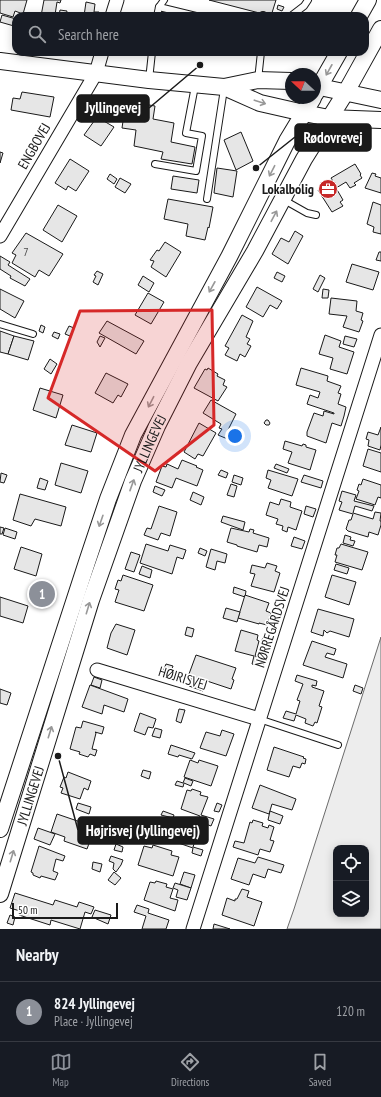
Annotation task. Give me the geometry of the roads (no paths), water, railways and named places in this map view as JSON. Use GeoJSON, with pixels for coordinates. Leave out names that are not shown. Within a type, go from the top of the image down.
{"type":"FeatureCollection","features":[{"type":"Feature","properties":{"kind":"street"},"geometry":{"type":"LineString","coordinates":[[113,12],[117,0]]}},
{"type":"Feature","properties":{"kind":"street"},"geometry":{"type":"LineString","coordinates":[[361,12],[367,0]]}},
{"type":"Feature","properties":{"kind":"street","name":"JYLLINGEVEJ"},"geometry":{"type":"LineString","coordinates":[[369,51],[381,29]]}},
{"type":"Feature","properties":{"kind":"street","name":"ENGBOVEJ"},"geometry":{"type":"LineString","coordinates":[[0,236],[96,73],[101,56]]}},
{"type":"Feature","properties":{"kind":"street","name":"JYLLINGEVEJ"},"geometry":{"type":"LineString","coordinates":[[321,81],[337,56]]}},
{"type":"Feature","properties":{"kind":"street","name":"JYLLINGEVEJ"},"geometry":{"type":"LineString","coordinates":[[0,894],[91,600],[133,481],[157,426],[189,364],[255,250],[304,159],[346,92],[366,56]]}},
{"type":"Feature","properties":{"kind":"street"},"geometry":{"type":"LineString","coordinates":[[0,61],[149,80],[224,87],[258,80],[285,81]]}},
{"type":"Feature","properties":{"kind":"street"},"geometry":{"type":"LineString","coordinates":[[224,87],[260,103],[304,113],[329,118],[381,120]]}},
{"type":"Feature","properties":{"kind":"street"},"geometry":{"type":"LineString","coordinates":[[321,91],[346,92],[381,100]]}},
{"type":"Feature","properties":{"kind":"street","name":"JYLLINGEVEJ"},"geometry":{"type":"LineString","coordinates":[[0,829],[108,499],[133,435],[229,257],[284,148],[308,104]]}},
{"type":"Feature","properties":{"kind":"street","name":"NØRREGÅRDSVEJ"},"geometry":{"type":"LineString","coordinates":[[193,929],[320,532],[381,335]]}},
{"type":"Feature","properties":{"kind":"street","name":"HØJRISVEJ"},"geometry":{"type":"LineString","coordinates":[[98,670],[259,719]]}},
{"type":"Feature","properties":{"kind":"lane"},"geometry":{"type":"LineString","coordinates":[[158,12],[161,0]]}},
{"type":"Feature","properties":{"kind":"lane"},"geometry":{"type":"LineString","coordinates":[[159,7],[164,0]]}},
{"type":"Feature","properties":{"kind":"lane"},"geometry":{"type":"LineString","coordinates":[[296,12],[304,6],[308,0]]}},
{"type":"Feature","properties":{"kind":"lane"},"geometry":{"type":"LineString","coordinates":[[159,7],[180,12]]}},
{"type":"Feature","properties":{"kind":"lane"},"geometry":{"type":"LineString","coordinates":[[149,80],[152,56]]}},
{"type":"Feature","properties":{"kind":"lane"},"geometry":{"type":"LineString","coordinates":[[258,80],[261,56]]}},
{"type":"Feature","properties":{"kind":"lane"},"geometry":{"type":"LineString","coordinates":[[155,164],[196,171],[202,136],[186,133],[196,84]]}},
{"type":"Feature","properties":{"kind":"lane"},"geometry":{"type":"LineString","coordinates":[[207,199],[224,87]]}},
{"type":"Feature","properties":{"kind":"lane"},"geometry":{"type":"LineString","coordinates":[[283,200],[307,213],[316,214]]}},
{"type":"Feature","properties":{"kind":"lane"},"geometry":{"type":"LineString","coordinates":[[0,324],[33,334]]}},
{"type":"Feature","properties":{"kind":"lane"},"geometry":{"type":"LineString","coordinates":[[259,719],[338,745]]}},
{"type":"Feature","properties":{"kind":"place","name":"Jyllingevej"},"geometry":{"type":"Point","coordinates":[200,65]}},
{"type":"Feature","properties":{"kind":"place","name":"Rødovrevej"},"geometry":{"type":"Point","coordinates":[256,168]}},
{"type":"Feature","properties":{"kind":"place","name":"Lokalbolig"},"geometry":{"type":"Point","coordinates":[328,189]}},
{"type":"Feature","properties":{"kind":"place","name":"824 Jyllingevej"},"geometry":{"type":"Point","coordinates":[42,594]}},
{"type":"Feature","properties":{"kind":"place","name":"Højrisvej (Jyllingevej)"},"geometry":{"type":"Point","coordinates":[58,756]}}]}
